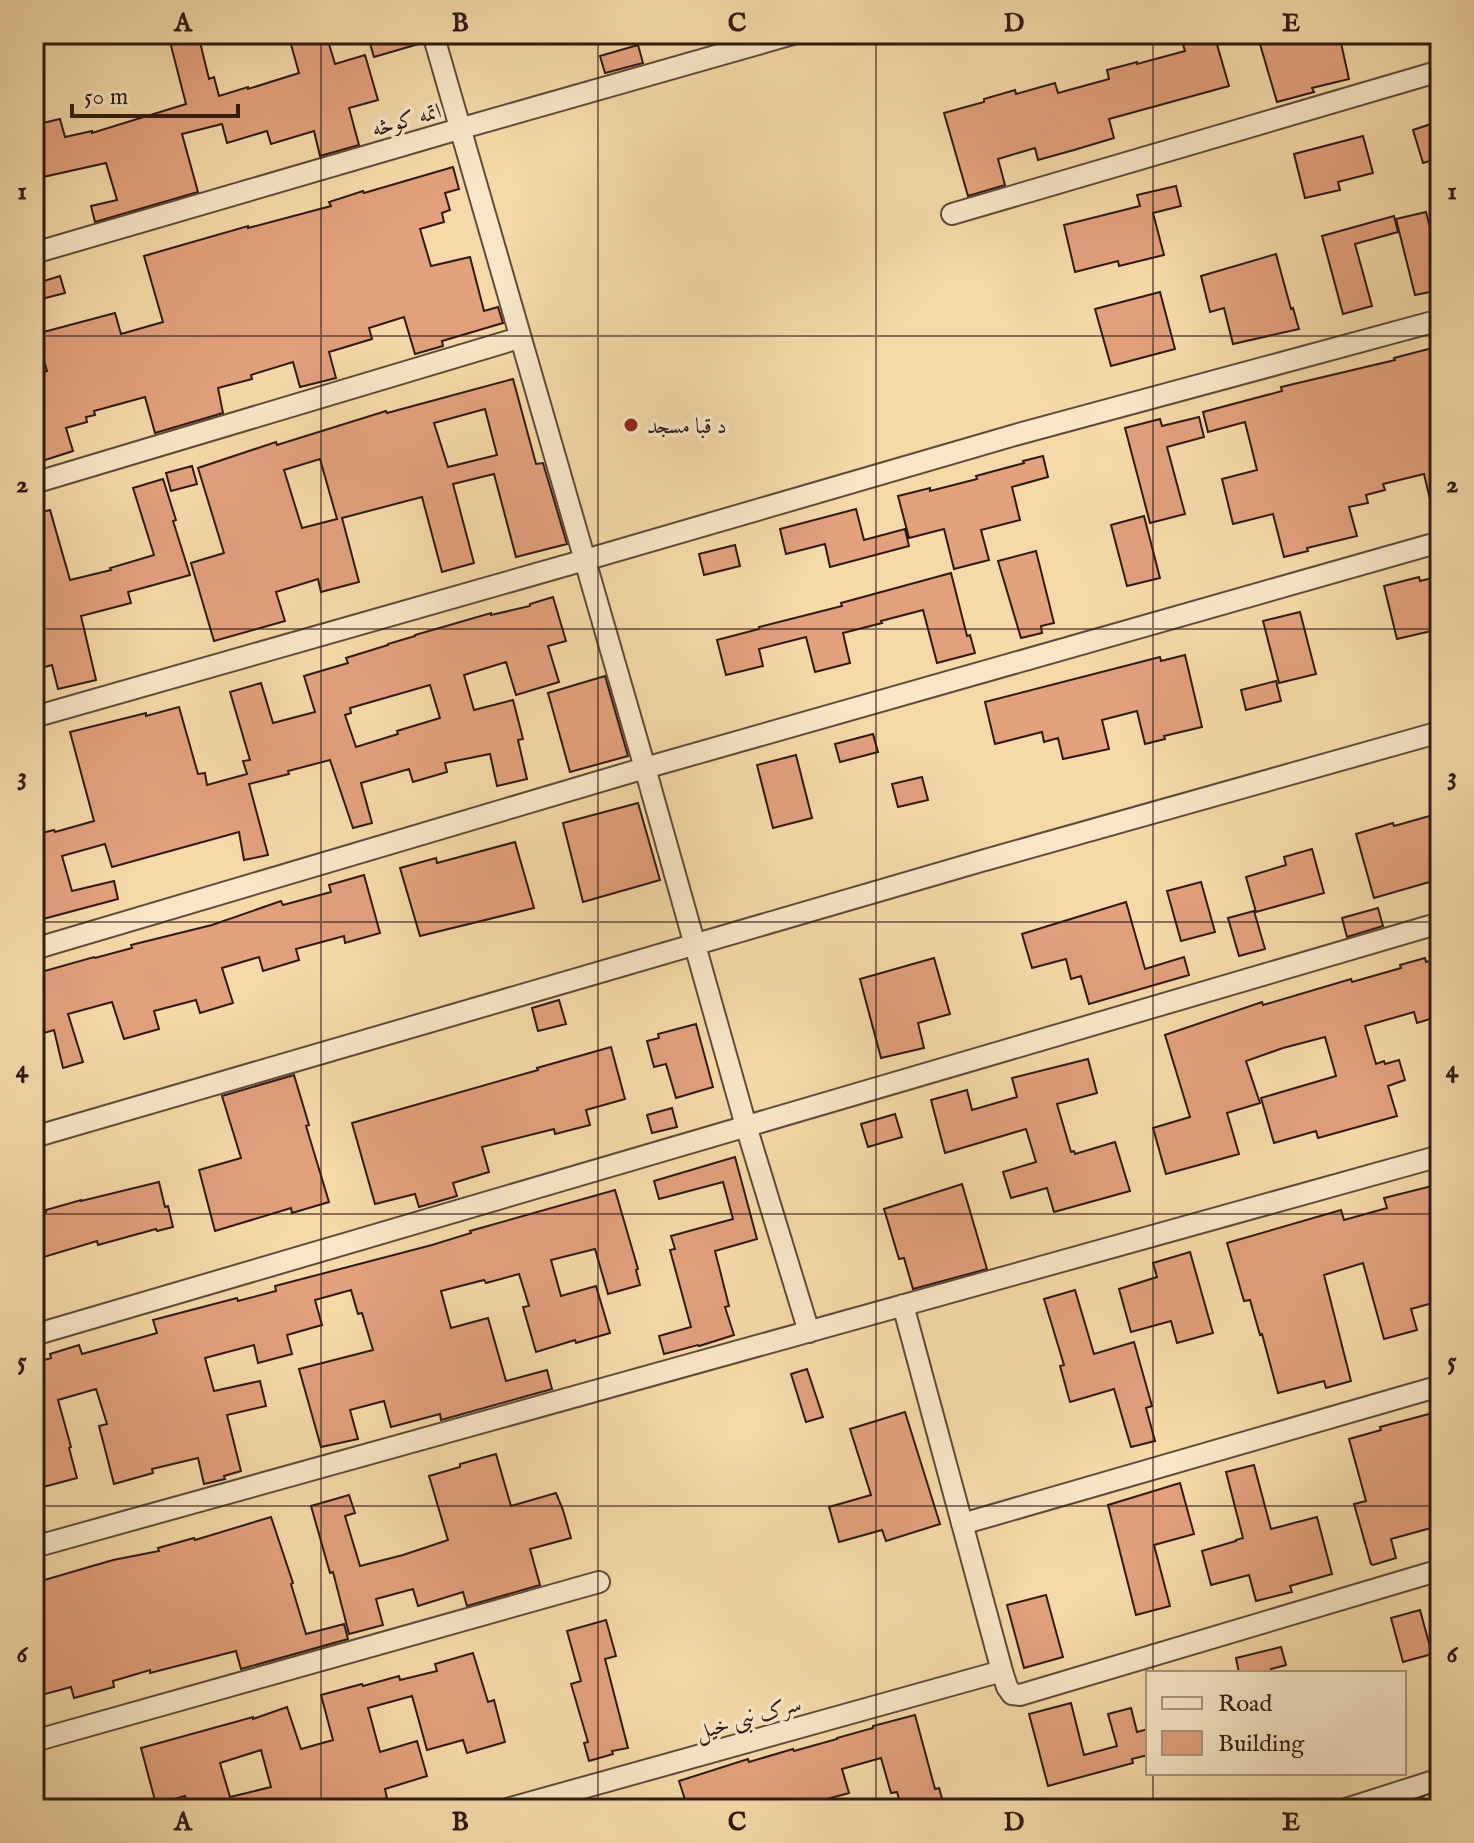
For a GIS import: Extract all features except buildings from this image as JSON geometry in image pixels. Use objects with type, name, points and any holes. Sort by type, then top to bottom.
[{"type":"main road","points":[[1431,1809],[1440,1806]]},
{"type":"street","points":[[433,34],[746,1126],[809,1332]]},
{"type":"street","name":"اتمه کوڅه","points":[[34,253],[793,34]]},
{"type":"street","points":[[952,214],[1440,71]]},
{"type":"street","points":[[34,717],[1015,435],[1440,320]]},
{"type":"street","points":[[34,483],[519,338]]},
{"type":"street","points":[[34,949],[645,768],[1440,542]]},
{"type":"street","points":[[34,1137],[993,858],[1440,732]]},
{"type":"street","points":[[34,1335],[1440,923]]},
{"type":"street","points":[[34,1547],[1440,1156]]},
{"type":"street","points":[[903,1305],[1002,1671],[1012,1694],[1020,1695],[1440,1570]]},
{"type":"street","points":[[962,1524],[1440,1386]]},
{"type":"street","points":[[34,1741],[599,1582]]},
{"type":"street","name":"سرک نبی خیل","points":[[507,1809],[1002,1671]]},
{"type":"street","points":[[1346,1809],[1440,1779]]},
{"type":"place","name":"د قبا مسجد","points":[[631,425]]}]
